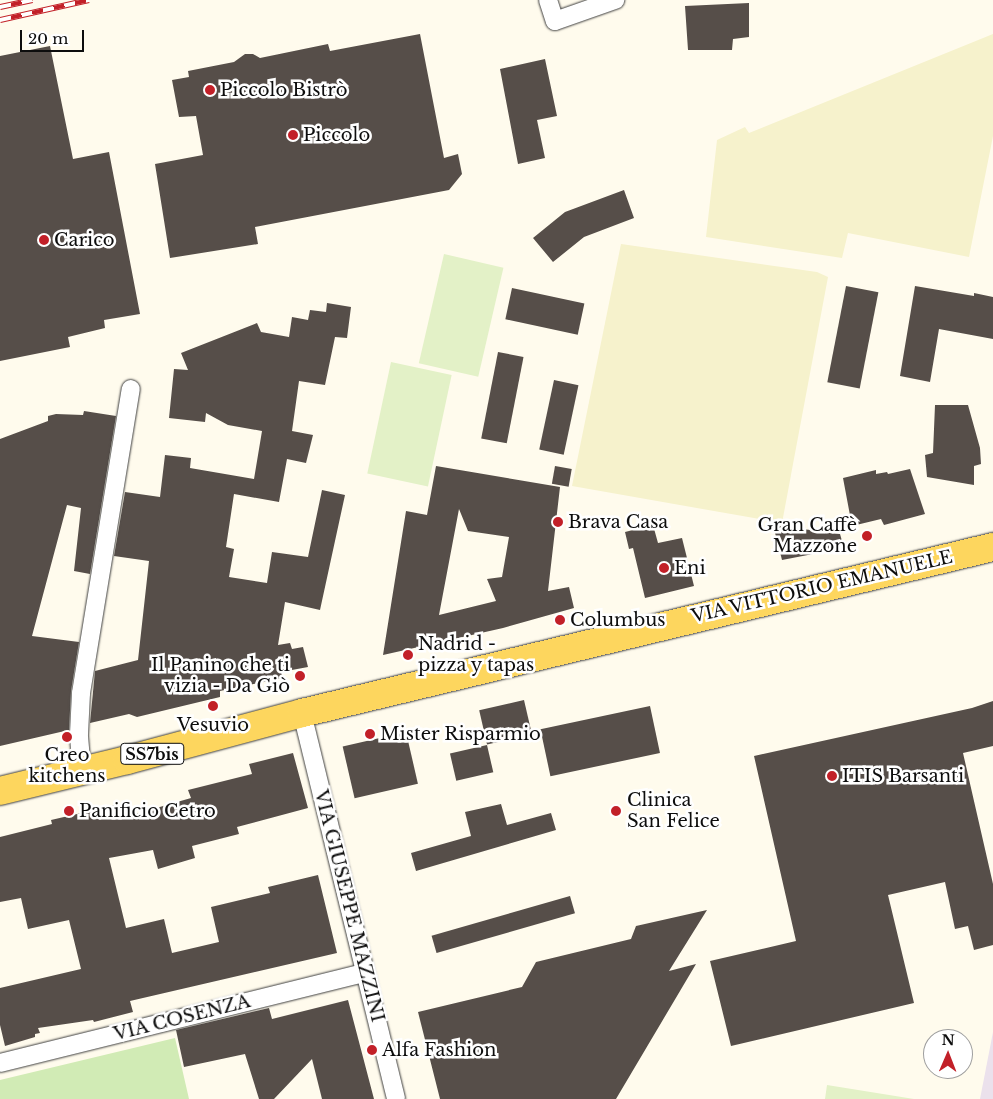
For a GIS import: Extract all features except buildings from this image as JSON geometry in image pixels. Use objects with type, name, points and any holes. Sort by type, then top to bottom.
[{"type":"main road","name":"VIA VITTORIO EMANUELE","points":[[302,713],[993,547]]},
{"type":"main road","name":"SS7bis","points":[[0,791],[302,713]]},
{"type":"street","points":[[548,0],[555,22],[615,0]]},
{"type":"street","points":[[82,771],[79,734],[81,692],[131,390]]},
{"type":"street","name":"VIA GIUSEPPE MAZZINI","points":[[302,713],[396,1099]]},
{"type":"street","name":"VIA COSENZA","points":[[0,1063],[364,973]]},
{"type":"shaded area","points":[[993,34],[993,136],[969,257],[848,233],[842,258],[706,237],[717,140],[745,127],[749,133]]},
{"type":"shaded area","points":[[621,244],[817,272],[828,277],[782,523],[572,486]]},
{"type":"shaded area","points":[[993,1032],[993,1099],[980,1099]]},
{"type":"green space","points":[[444,254],[503,268],[478,377],[419,363]]},
{"type":"green space","points":[[391,362],[452,375],[428,486],[367,474]]},
{"type":"green space","points":[[175,1038],[189,1099],[0,1099],[0,1080]]},
{"type":"green space","points":[[827,1085],[914,1099],[825,1099]]},
{"type":"railway","points":[[0,7],[32,0]]},
{"type":"railway","points":[[0,20],[89,0]]},
{"type":"place","name":"Piccolo Bistrò","points":[[210,90]]},
{"type":"place","name":"Piccolo","points":[[293,135]]},
{"type":"place","name":"Carico","points":[[44,240]]},
{"type":"place","name":"Brava Casa","points":[[558,522]]},
{"type":"place","name":"Gran Caffè Mazzone","points":[[867,536]]},
{"type":"place","name":"Eni","points":[[664,568]]},
{"type":"place","name":"Columbus","points":[[560,620]]},
{"type":"place","name":"Nadrid - pizza y tapas","points":[[408,655]]},
{"type":"place","name":"Il Panino che ti vizia - Da Giò","points":[[300,676]]},
{"type":"place","name":"Vesuvio","points":[[213,706]]},
{"type":"place","name":"Mister Risparmio","points":[[370,734]]},
{"type":"place","name":"Creo kitchens","points":[[67,737]]},
{"type":"place","name":"ITIS Barsanti","points":[[832,776]]},
{"type":"place","name":"Panificio Cetro","points":[[69,811]]},
{"type":"place","name":"Clinica San Felice","points":[[616,811]]},
{"type":"place","name":"Alfa Fashion","points":[[372,1050]]}]
